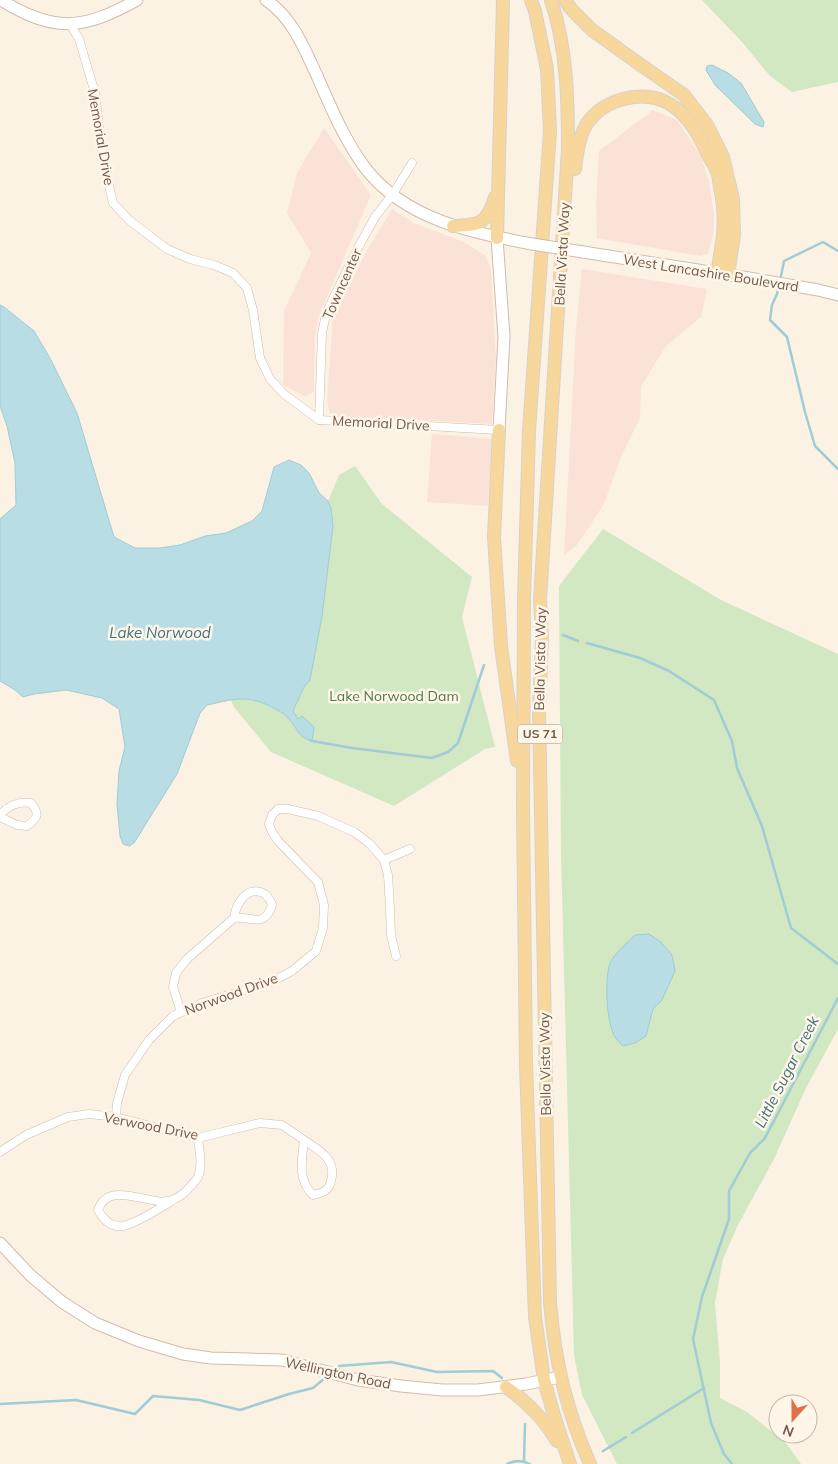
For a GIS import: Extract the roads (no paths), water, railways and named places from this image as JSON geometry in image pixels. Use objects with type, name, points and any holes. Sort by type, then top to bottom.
[{"type":"main road","points":[[0,0],[28,15],[49,22],[70,24],[95,20],[136,0]]},
{"type":"main road","name":"West Lancashire Boulevard","points":[[266,0],[288,21],[304,47],[337,123],[367,170],[393,194],[410,206],[453,226],[497,238],[749,278],[838,295]]},
{"type":"main road","points":[[503,0],[497,238],[504,337],[494,537],[501,646],[523,808]]},
{"type":"main road","name":"Bella Vista Way","points":[[531,0],[547,69],[550,130],[529,431],[524,599],[523,808],[526,1065],[535,1316],[544,1380],[554,1419],[570,1464]]},
{"type":"main road","name":"Bella Vista Way","points":[[550,0],[563,55],[568,101],[568,149],[540,600],[542,639],[539,710],[550,1302],[553,1337],[564,1394],[579,1439],[590,1464]]},
{"type":"main road","points":[[566,0],[571,9],[592,30],[684,94],[707,124],[724,157],[733,199],[734,235],[723,274]]},
{"type":"main road","points":[[559,301],[570,240],[576,155],[581,137],[588,122],[602,108],[621,99],[655,98],[671,105],[694,126],[717,172],[724,206],[723,274]]},
{"type":"main road","points":[[453,226],[473,225],[483,221],[492,207],[498,186]]},
{"type":"main road","name":"Wellington Road","points":[[0,1243],[30,1275],[62,1302],[95,1323],[140,1341],[183,1354],[212,1358],[282,1360],[358,1380],[451,1390],[506,1387],[560,1377]]},
{"type":"main road","points":[[506,1387],[525,1401],[547,1426],[570,1464]]},
{"type":"street","name":"Memorial Drive","points":[[70,24],[79,39],[95,93],[103,159],[113,203],[129,220],[167,250],[233,273],[247,288],[253,310],[260,358],[270,379],[284,394],[318,420],[499,430]]},
{"type":"street","name":"Towncenter","points":[[318,420],[322,333],[330,305],[375,217],[393,194],[412,163]]},
{"type":"street","name":"Norwood Drive","points":[[116,1117],[116,1103],[125,1075],[149,1040],[172,1016],[202,1003],[271,982],[292,971],[316,951],[323,928],[324,905],[318,882],[278,841],[271,830],[269,824],[272,814],[278,809],[288,809],[318,816],[354,832],[370,842],[384,860],[388,875],[391,935],[396,956]]},
{"type":"street","points":[[384,860],[410,849]]},
{"type":"street","points":[[181,1012],[173,987],[176,973],[187,959],[234,918],[239,902],[247,894],[255,891],[263,892],[269,897],[272,904],[270,912],[260,920],[234,918]]},
{"type":"street","name":"Verwood Drive","points":[[0,1152],[26,1135],[68,1117],[89,1114],[116,1117],[198,1138],[260,1123],[282,1125],[304,1140],[323,1154],[331,1163],[333,1173],[330,1187],[324,1192],[313,1195],[306,1188],[302,1178],[304,1140]]},
{"type":"street","points":[[172,1200],[120,1194],[108,1198],[101,1203],[98,1210],[102,1218],[109,1224],[121,1226],[148,1215],[172,1200],[186,1191],[198,1177],[200,1164],[198,1138]]},
{"type":"water","points":[[712,65],[728,73],[741,83],[764,122],[763,127],[755,124],[715,85],[706,70],[707,66]]},
{"type":"water","name":"Lake Norwood","points":[[0,305],[34,331],[50,358],[77,413],[114,537],[135,548],[160,548],[180,545],[205,536],[226,533],[252,521],[262,511],[274,467],[289,460],[301,465],[309,473],[319,493],[328,501],[331,508],[333,526],[322,616],[310,680],[304,687],[293,711],[298,719],[302,716],[314,727],[312,741],[301,735],[286,716],[261,702],[237,699],[207,705],[200,713],[177,774],[134,843],[129,846],[123,844],[120,836],[117,804],[119,771],[125,747],[119,709],[102,698],[66,690],[23,697],[0,681],[0,519],[16,505],[15,463],[7,426],[0,406]]},
{"type":"water","points":[[649,934],[661,942],[672,955],[675,971],[662,1000],[653,1009],[646,1036],[635,1043],[623,1046],[612,1030],[608,1010],[607,977],[609,968],[616,954],[635,935]]},
{"type":"waterway","name":"Little Sugar Creek","points":[[780,281],[784,261],[823,242],[838,251]]},
{"type":"waterway","name":"Little Sugar Creek","points":[[779,286],[772,305],[770,320],[787,337],[815,446],[838,469]]},
{"type":"waterway","points":[[563,635],[578,641]]},
{"type":"waterway","points":[[587,643],[640,658],[669,671],[714,700],[732,741],[737,768],[762,826],[791,928],[838,964]]},
{"type":"waterway","points":[[310,740],[352,748],[432,758],[448,752],[458,743],[484,665]]},
{"type":"waterway","name":"Little Sugar Creek","points":[[732,1464],[724,1454],[711,1423],[693,1339],[702,1297],[729,1219],[729,1191],[750,1153],[765,1138],[838,998]]},
{"type":"waterway","points":[[339,1366],[391,1362],[437,1372],[493,1371],[502,1378]]},
{"type":"waterway","points":[[0,1404],[76,1400],[135,1414],[153,1396],[199,1400],[240,1410],[313,1388],[325,1378]]},
{"type":"waterway","points":[[632,1433],[704,1388]]},
{"type":"waterway","points":[[524,1461],[525,1424]]},
{"type":"waterway","points":[[603,1451],[626,1437]]},
{"type":"waterway","points":[[507,1464],[518,1461],[530,1464]]},
{"type":"park label","name":"Lake Norwood Dam","points":[[394,696]]}]
